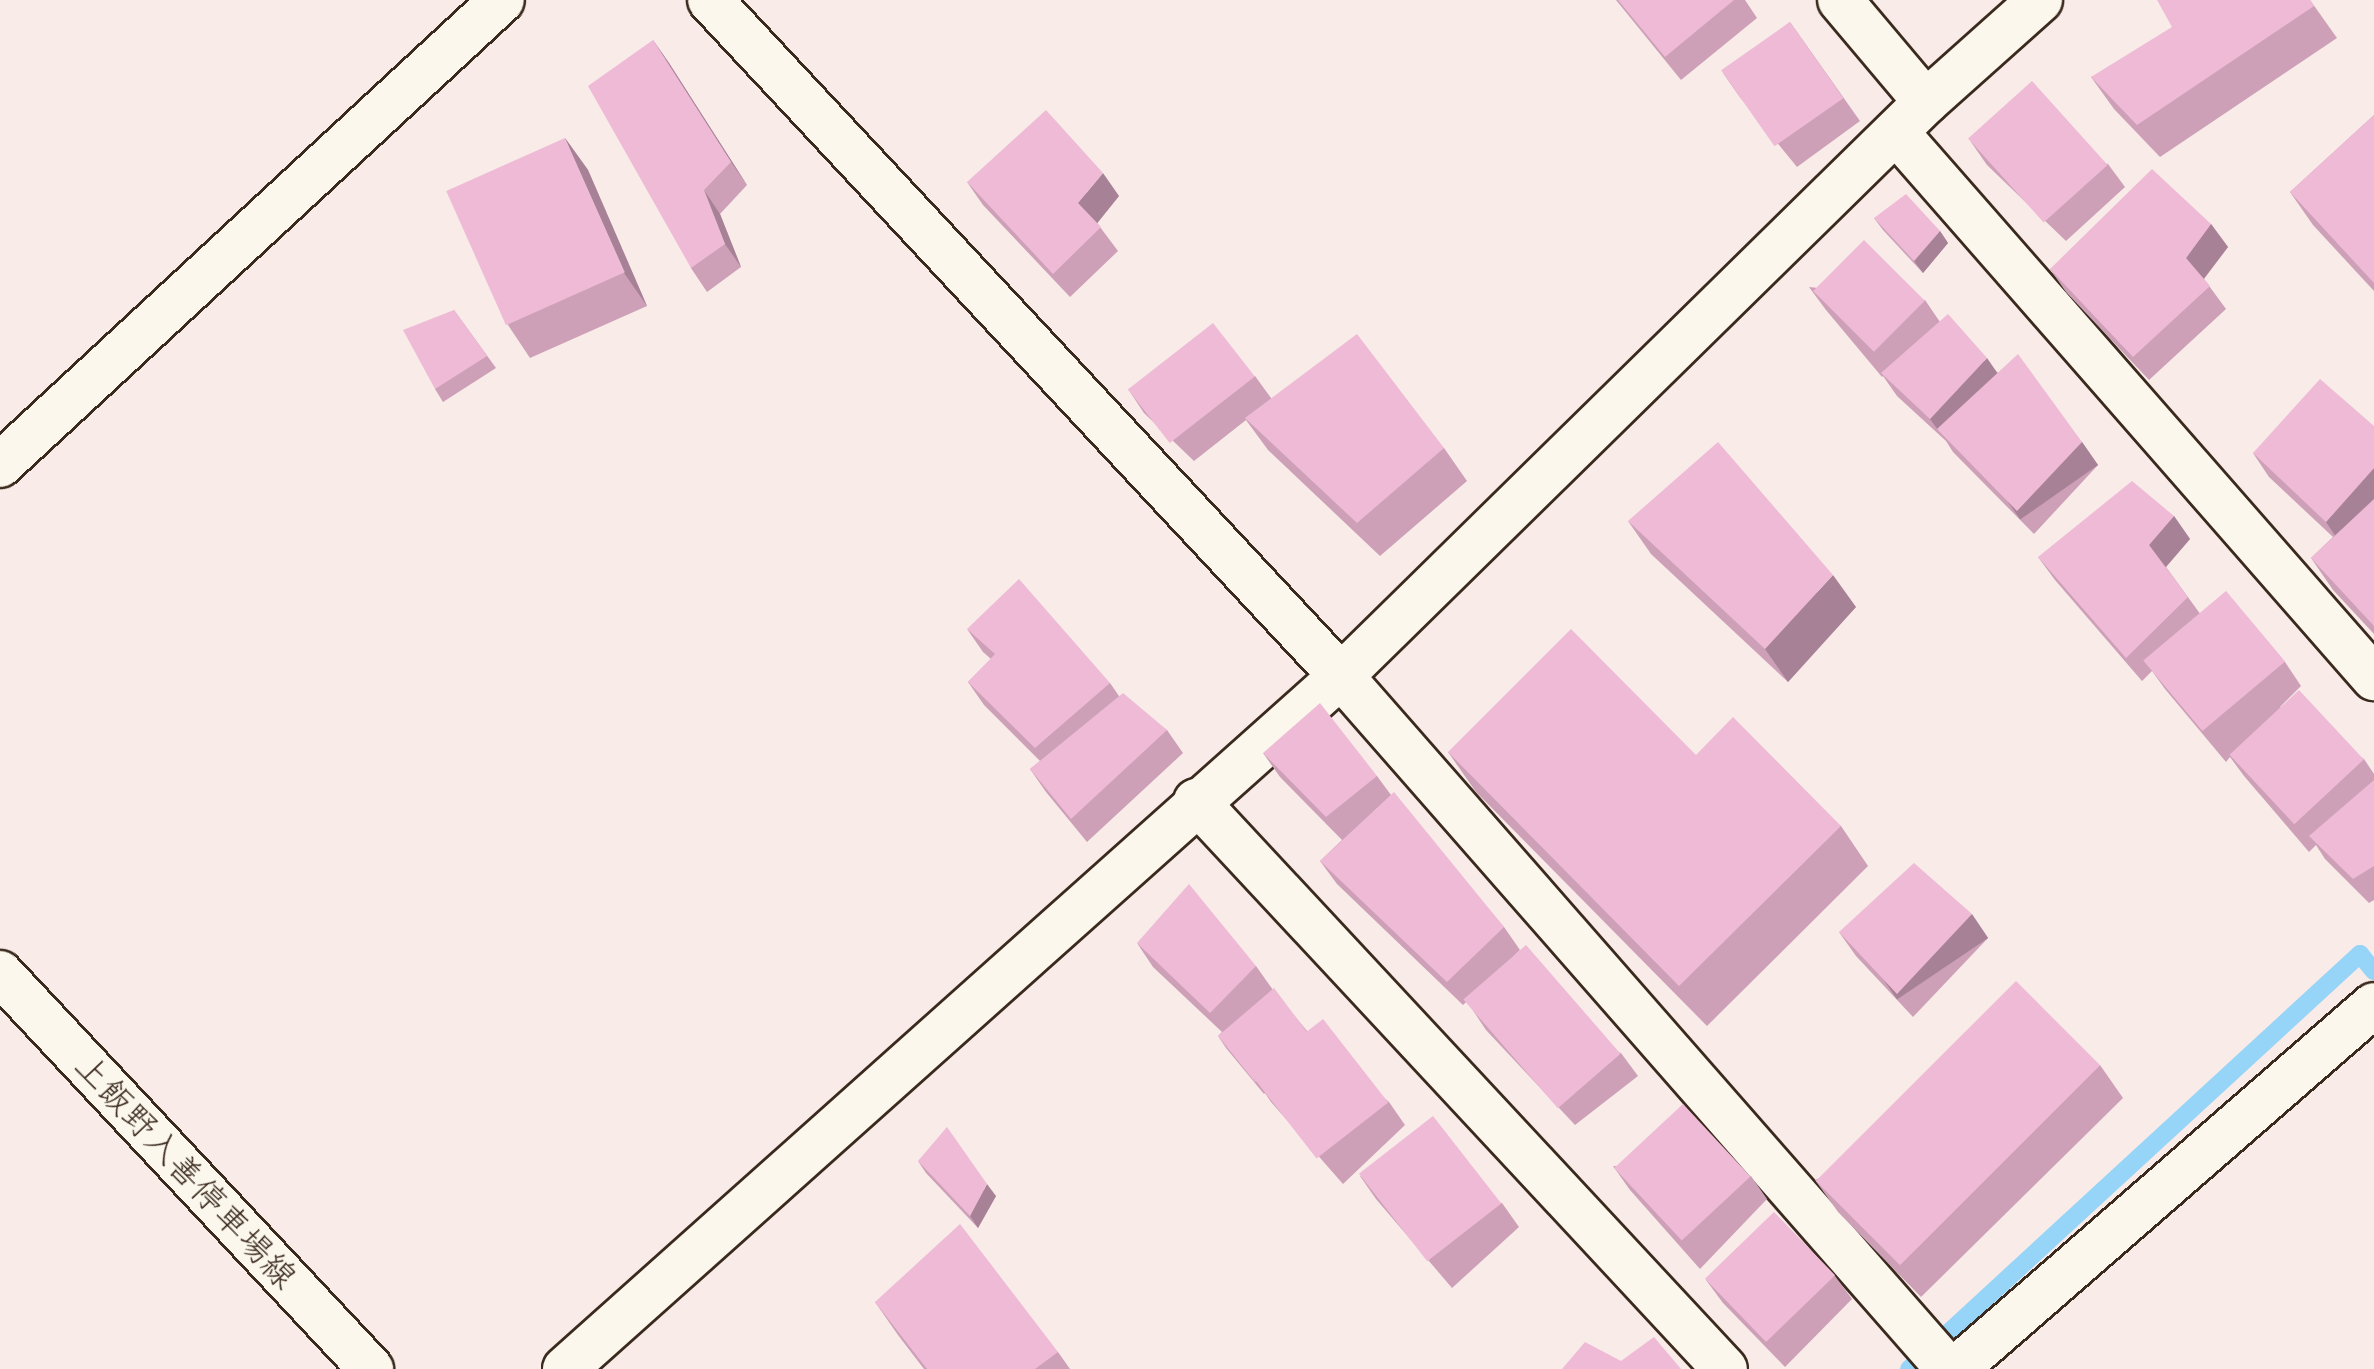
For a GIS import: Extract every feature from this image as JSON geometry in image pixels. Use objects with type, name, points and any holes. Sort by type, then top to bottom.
[{"type":"street","points":[[0,465],[502,0]]},
{"type":"street","points":[[710,0],[1341,676],[1948,1369]]},
{"type":"street","points":[[1840,0],[1911,117],[2374,678]]},
{"type":"street","points":[[565,1369],[1196,801],[1341,676],[1911,117],[2040,0]]},
{"type":"street","points":[[1196,801],[1725,1369]]},
{"type":"street","name":"上飯野入善停車場線","points":[[0,973],[371,1369]]},
{"type":"street","points":[[1956,1369],[2373,1009]]},
{"type":"building","points":[[1618,0],[1734,0],[1665,57]]},
{"type":"building","points":[[2157,0],[2310,0],[2314,6],[2137,125],[2091,77],[2172,27]]},
{"type":"building","points":[[1790,22],[1843,98],[1775,146],[1721,70]]},
{"type":"building","points":[[653,40],[731,162],[704,190],[725,244],[691,268],[588,86]]},
{"type":"building","points":[[2032,81],[2108,165],[2044,223],[1968,139]]},
{"type":"building","points":[[1046,110],[1103,173],[1078,203],[1101,227],[1053,274],[967,182]]},
{"type":"building","points":[[2374,115],[2374,283],[2290,192]]},
{"type":"building","points":[[565,138],[625,272],[506,325],[446,191]]},
{"type":"building","points":[[2152,169],[2211,224],[2186,258],[2210,286],[2133,357],[2050,269]]},
{"type":"building","points":[[1906,194],[1940,231],[1914,261],[1874,218]]},
{"type":"building","points":[[1864,240],[1925,301],[1874,352],[1813,291]]},
{"type":"building","points":[[454,310],[487,356],[435,389],[403,330]]},
{"type":"building","points":[[1948,314],[1987,358],[1930,419],[1881,373]]},
{"type":"building","points":[[1213,323],[1255,377],[1170,443],[1128,389]]},
{"type":"building","points":[[1357,334],[1444,448],[1357,523],[1245,418]]},
{"type":"building","points":[[2018,354],[2082,442],[2017,511],[1937,429]]},
{"type":"building","points":[[2320,379],[2374,426],[2374,468],[2326,522],[2253,453]]},
{"type":"building","points":[[1718,442],[1833,575],[1765,649],[1628,521]]},
{"type":"building","points":[[2132,481],[2174,516],[2149,545],[2188,597],[2126,658],[2038,557]]},
{"type":"building","points":[[2374,499],[2374,626],[2311,558]]},
{"type":"building","points":[[1019,579],[1110,683],[1035,748],[968,682],[995,654],[967,629]]},
{"type":"building","points":[[2226,591],[2285,661],[2202,731],[2143,660]]},
{"type":"building","points":[[1571,629],[1696,755],[1733,717],[1841,826],[1679,986],[1448,752]]},
{"type":"building","points":[[2299,690],[2364,759],[2294,824],[2230,755]]},
{"type":"building","points":[[1123,693],[1167,730],[1071,819],[1030,769]]},
{"type":"building","points":[[1320,703],[1377,776],[1326,817],[1263,753]]},
{"type":"building","points":[[2374,780],[2374,866],[2353,879],[2309,836]]},
{"type":"building","points":[[1394,792],[1504,927],[1447,982],[1320,861]]},
{"type":"building","points":[[1914,863],[1972,914],[1897,994],[1839,932]]},
{"type":"building","points":[[1189,884],[1256,966],[1210,1013],[1137,943]]},
{"type":"building","points":[[1526,945],[1620,1054],[1558,1108],[1463,999]]},
{"type":"building","points":[[2016,981],[2100,1065],[1900,1265],[1816,1181]]},
{"type":"building","points":[[1274,988],[1307,1032],[1254,1079],[1255,1082],[1218,1036]]},
{"type":"building","points":[[1323,1019],[1388,1103],[1317,1159],[1251,1075]]},
{"type":"building","points":[[1683,1104],[1751,1176],[1682,1241],[1614,1168]]},
{"type":"building","points":[[1433,1116],[1501,1203],[1427,1261],[1359,1174]]},
{"type":"building","points":[[947,1127],[987,1184],[970,1216],[918,1161]]},
{"type":"building","points":[[1774,1212],[1835,1275],[1766,1342],[1705,1279]]},
{"type":"building","points":[[960,1224],[1058,1352],[1035,1369],[927,1369],[875,1302]]},
{"type":"building","points":[[1654,1337],[1681,1369],[1562,1369],[1585,1342],[1621,1361]]},
{"type":"waterway","points":[[1909,1369],[2360,954],[2374,971]]}]
